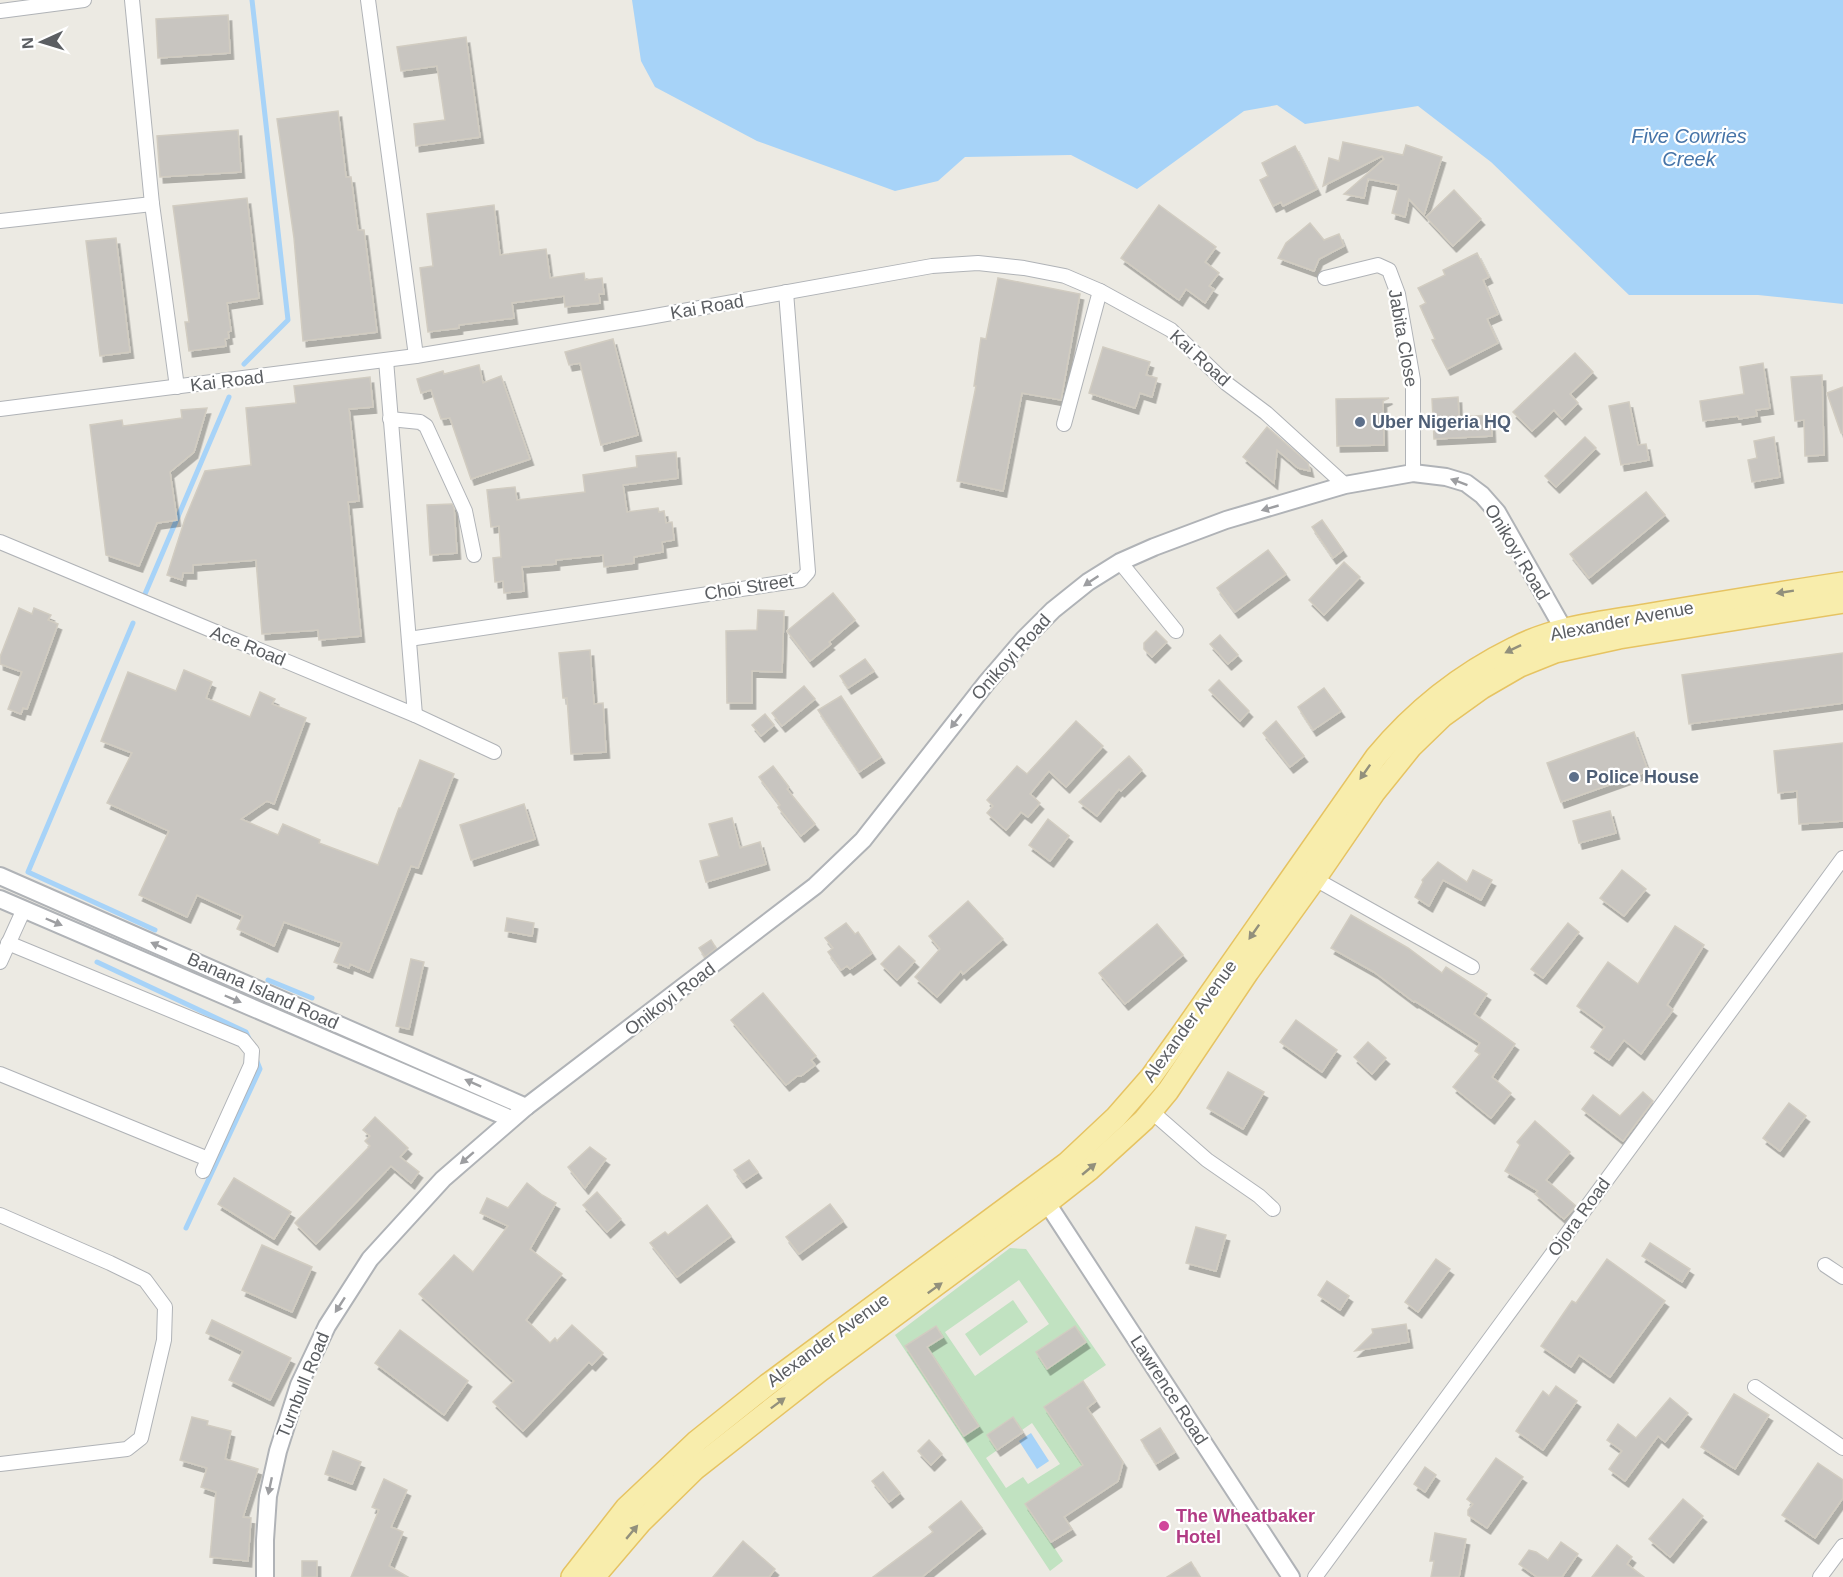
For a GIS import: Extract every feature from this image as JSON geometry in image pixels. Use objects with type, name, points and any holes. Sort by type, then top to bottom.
[{"type":"main road","name":"Alexander Avenue","points":[[572,1577],[626,1508],[697,1441],[767,1385],[1040,1184],[1081,1151],[1116,1117],[1151,1077],[1376,757],[1420,709],[1460,678],[1515,646],[1564,630],[1843,583]]},
{"type":"main road","name":"Alexander Avenue","points":[[594,1577],[641,1522],[695,1469],[739,1433],[1047,1203],[1089,1170],[1151,1111],[1168,1091],[1248,972],[1374,793],[1411,747],[1443,716],[1482,687],[1520,666],[1555,652],[1619,638],[1843,602]]},
{"type":"street","points":[[0,11],[84,0]]},
{"type":"street","points":[[132,0],[152,204],[177,387]]},
{"type":"street","points":[[368,0],[416,356]]},
{"type":"street","points":[[0,221],[152,204]]},
{"type":"street","name":"Kai Road","points":[[0,409],[416,356],[932,266],[978,263],[1024,268],[1065,276],[1100,291],[1171,330],[1226,383],[1266,413],[1346,484]]},
{"type":"street","name":"Jabita Close","points":[[1325,278],[1378,265],[1389,270],[1398,294],[1413,380],[1413,472]]},
{"type":"street","points":[[1064,424],[1100,291]]},
{"type":"street","name":"Choi Street","points":[[409,639],[801,580],[806,576],[808,572],[786,292]]},
{"type":"street","points":[[386,360],[415,715]]},
{"type":"street","points":[[390,419],[420,422],[426,426],[465,511],[474,555]]},
{"type":"street","name":"Onikoyi Road","points":[[511,1119],[837,868],[863,840],[987,682],[1024,639],[1053,610],[1088,582],[1120,562],[1226,520],[1346,484],[1413,472],[1446,477],[1466,483],[1482,495],[1497,512],[1564,630]]},
{"type":"street","name":"Ace Road","points":[[0,542],[415,715],[494,752]]},
{"type":"street","points":[[1120,562],[1176,631]]},
{"type":"street","name":"Ojora Road","points":[[1315,1577],[1843,858]]},
{"type":"street","name":"Banana Island Road","points":[[0,876],[526,1107]]},
{"type":"street","points":[[1315,879],[1472,967]]},
{"type":"street","name":"Banana Island Road","points":[[0,899],[511,1119]]},
{"type":"street","points":[[0,962],[24,909]]},
{"type":"street","points":[[0,1074],[206,1165],[251,1065],[252,1051],[243,1040],[8,943]]},
{"type":"street","points":[[1151,1111],[1206,1160],[1259,1196],[1273,1209]]},
{"type":"street","name":"Turnbull Road","points":[[265,1577],[268,1496],[278,1451],[299,1385],[327,1326],[370,1259],[443,1179],[511,1119]]},
{"type":"street","name":"Lawrence Road","points":[[1047,1203],[1291,1577]]},
{"type":"street","points":[[0,1215],[145,1280],[165,1307],[164,1340],[141,1438],[127,1449],[0,1464]]},
{"type":"street","points":[[1825,1265],[1843,1277]]},
{"type":"street","points":[[1755,1387],[1843,1448]]},
{"type":"street","points":[[1820,1577],[1843,1546]]},
{"type":"green space","points":[[1010,1248],[1026,1249],[1106,1365],[1044,1407],[1083,1465],[1026,1504],[1063,1561],[1050,1571],[895,1335]],"holes":[[[1019,1280],[1049,1324],[975,1376],[945,1332]],[[1032,1423],[1060,1464],[1028,1484],[1023,1477],[1006,1488],[986,1458]]]},
{"type":"green space","points":[[1013,1300],[1028,1322],[980,1356],[965,1334]]},
{"type":"water","name":"Five Cowries Creek","points":[[632,0],[1843,0],[1843,304],[1758,295],[1629,295],[1491,162],[1418,106],[1305,124],[1277,105],[1244,111],[1137,189],[1071,155],[965,157],[938,181],[895,191],[757,141],[655,87],[641,61]]},
{"type":"water","points":[[1031,1433],[1049,1461],[1037,1469],[1019,1441]]},
{"type":"building","points":[[228,15],[230,53],[158,58],[156,19]]},
{"type":"building","points":[[466,37],[480,137],[416,146],[414,124],[445,120],[437,66],[401,71],[397,47]]},
{"type":"building","points":[[338,111],[346,177],[351,177],[358,230],[364,230],[377,332],[303,341],[294,238],[277,119]]},
{"type":"building","points":[[238,130],[241,172],[160,177],[157,136]]},
{"type":"building","points":[[1343,142],[1403,155],[1406,145],[1442,157],[1424,215],[1409,199],[1405,217],[1392,213],[1399,185],[1368,179],[1364,198],[1344,194],[1384,159],[1382,156],[1323,186],[1329,158],[1339,161]]},
{"type":"building","points":[[1295,146],[1317,189],[1283,206],[1281,202],[1273,206],[1260,180],[1268,176],[1262,163]]},
{"type":"building","points":[[1454,190],[1481,219],[1453,246],[1426,217]]},
{"type":"building","points":[[247,198],[259,298],[227,303],[231,331],[228,332],[229,338],[225,339],[226,346],[189,351],[185,322],[189,322],[173,206]]},
{"type":"building","points":[[494,205],[500,255],[546,249],[550,278],[584,273],[585,280],[602,278],[604,294],[599,294],[600,303],[565,307],[564,296],[512,303],[514,318],[459,325],[459,328],[428,332],[420,268],[433,266],[427,214]]},
{"type":"building","points":[[1159,205],[1216,247],[1205,262],[1219,273],[1209,286],[1214,289],[1205,303],[1186,289],[1179,300],[1121,258]]},
{"type":"building","points":[[1310,223],[1324,240],[1339,234],[1344,246],[1319,259],[1314,271],[1278,258],[1286,243]]},
{"type":"building","points":[[116,238],[130,352],[100,356],[86,241]]},
{"type":"building","points":[[1477,253],[1489,277],[1483,280],[1498,314],[1487,319],[1498,343],[1447,369],[1432,340],[1435,339],[1420,306],[1426,303],[1418,288],[1445,275],[1443,270]]},
{"type":"building","points":[[998,278],[1080,294],[1061,400],[1022,393],[1003,491],[957,481],[976,386],[974,386],[981,338],[986,339]]},
{"type":"building","points":[[613,339],[638,435],[601,445],[580,363],[569,365],[565,352]]},
{"type":"building","points":[[1103,347],[1150,362],[1146,375],[1157,378],[1152,397],[1140,393],[1135,408],[1089,393]]},
{"type":"building","points":[[1575,353],[1593,372],[1570,394],[1578,403],[1562,419],[1554,410],[1532,431],[1513,412]]},
{"type":"building","points":[[1763,363],[1770,408],[1756,410],[1757,416],[1703,421],[1700,401],[1744,394],[1740,367]]},
{"type":"building","points":[[479,365],[483,383],[501,376],[530,459],[471,479],[450,418],[441,419],[431,390],[421,393],[417,379],[443,371],[444,374]]},
{"type":"building","points":[[1822,375],[1824,455],[1805,456],[1804,420],[1795,421],[1791,377]]},
{"type":"building","points":[[370,377],[373,407],[349,409],[359,501],[348,502],[361,636],[319,640],[318,630],[262,634],[256,560],[193,565],[193,573],[183,573],[182,580],[167,575],[185,519],[205,471],[251,465],[246,408],[296,403],[294,386]]},
{"type":"building","points":[[1843,387],[1843,433],[1841,433],[1827,393]]},
{"type":"building","points":[[1458,397],[1459,417],[1491,415],[1492,436],[1434,439],[1432,399]]},
{"type":"building","name":"Uber Nigeria HQ","points":[[1389,398],[1383,401],[1384,445],[1337,446],[1336,399]]},
{"type":"building","points":[[1629,402],[1638,445],[1646,444],[1649,460],[1621,465],[1609,406]]},
{"type":"building","points":[[207,408],[194,452],[170,472],[177,520],[157,523],[139,566],[106,555],[90,425],[122,420],[123,426],[182,418],[181,410]]},
{"type":"building","points":[[1267,427],[1308,463],[1310,471],[1298,468],[1277,450],[1274,483],[1243,457]]},
{"type":"building","points":[[1585,437],[1596,448],[1556,487],[1545,476]]},
{"type":"building","points":[[1774,437],[1780,477],[1752,482],[1748,460],[1757,458],[1754,441]]},
{"type":"building","points":[[676,452],[678,478],[623,485],[627,512],[658,508],[659,512],[664,511],[666,523],[672,522],[674,540],[662,542],[663,552],[634,557],[634,563],[604,567],[603,555],[556,560],[556,564],[522,567],[524,591],[504,593],[503,581],[495,582],[493,558],[501,557],[499,526],[491,527],[487,490],[515,487],[517,500],[585,492],[583,475],[637,467],[636,456]]},
{"type":"building","points":[[1646,492],[1665,515],[1589,578],[1570,554]]},
{"type":"building","points":[[452,504],[457,553],[430,555],[427,505]]},
{"type":"building","points":[[1322,520],[1343,550],[1333,558],[1312,527]]},
{"type":"building","points":[[1268,550],[1286,574],[1235,612],[1217,588]]},
{"type":"building","points":[[1344,562],[1360,577],[1324,615],[1309,600]]},
{"type":"building","points":[[833,593],[855,620],[810,661],[787,631]]},
{"type":"building","points":[[19,608],[32,614],[34,608],[51,615],[48,620],[58,624],[27,709],[23,708],[21,714],[8,709],[22,672],[0,664],[0,657]]},
{"type":"building","points":[[758,610],[784,611],[782,672],[752,671],[752,703],[727,703],[726,631],[757,630]]},
{"type":"building","points":[[1156,631],[1167,642],[1152,657],[1144,649],[1144,643]]},
{"type":"building","points":[[1220,635],[1238,655],[1228,664],[1210,644]]},
{"type":"building","points":[[590,650],[594,704],[603,703],[606,752],[571,754],[567,698],[563,698],[559,653]]},
{"type":"building","points":[[1843,653],[1843,703],[1689,724],[1682,675]]},
{"type":"building","points":[[865,659],[874,671],[848,688],[840,676]]},
{"type":"building","points":[[184,670],[212,682],[206,698],[250,717],[260,692],[275,699],[272,704],[306,718],[274,804],[267,801],[241,819],[278,835],[283,824],[320,840],[319,843],[378,865],[420,760],[454,774],[418,868],[411,866],[369,972],[350,964],[349,968],[334,962],[342,943],[284,922],[274,946],[237,929],[243,916],[197,895],[187,917],[139,895],[169,831],[107,803],[132,753],[101,741],[128,672],[176,691]]},
{"type":"building","points":[[1219,680],[1249,711],[1240,721],[1209,690]]},
{"type":"building","points":[[804,686],[815,699],[782,726],[772,713]]},
{"type":"building","points":[[1324,688],[1341,711],[1313,730],[1298,707]]},
{"type":"building","points":[[841,696],[881,757],[859,772],[818,710]]},
{"type":"building","points":[[765,714],[774,725],[761,736],[752,725]]},
{"type":"building","points":[[1076,721],[1103,746],[1066,787],[1049,771],[1030,794],[1040,803],[1028,817],[1021,812],[1006,830],[987,813],[993,806],[987,800],[1017,766],[1027,774]]},
{"type":"building","points":[[1276,721],[1304,756],[1290,767],[1263,733]]},
{"type":"building","points":[[1634,732],[1648,771],[1561,802],[1547,763]]},
{"type":"building","points":[[1843,743],[1843,821],[1799,824],[1797,791],[1778,793],[1774,751]]},
{"type":"building","points":[[1129,756],[1142,770],[1121,791],[1119,789],[1097,816],[1079,802]]},
{"type":"building","points":[[773,766],[789,787],[787,789],[815,824],[801,836],[778,807],[780,805],[759,777]]},
{"type":"building","points":[[524,804],[535,839],[471,860],[460,825]]},
{"type":"building","points":[[1610,811],[1616,833],[1579,843],[1573,821]]},
{"type":"building","points":[[732,818],[740,848],[760,842],[766,864],[706,882],[700,861],[719,856],[709,824]]},
{"type":"building","points":[[1048,819],[1069,836],[1050,861],[1029,845]]},
{"type":"building","points":[[1438,862],[1467,882],[1473,870],[1492,880],[1481,900],[1443,880],[1429,906],[1415,897],[1422,880]]},
{"type":"building","points":[[1622,870],[1646,889],[1624,916],[1600,898]]},
{"type":"building","points":[[968,901],[1003,939],[963,974],[961,971],[937,997],[915,977],[940,949],[929,936]]},
{"type":"building","points":[[1351,915],[1408,948],[1442,973],[1446,967],[1487,994],[1474,1014],[1515,1044],[1492,1077],[1511,1093],[1491,1118],[1453,1087],[1480,1054],[1475,1051],[1480,1043],[1414,1002],[1374,972],[1331,948]]},
{"type":"building","points":[[507,918],[534,923],[532,936],[505,931]]},
{"type":"building","points":[[846,923],[855,934],[858,932],[872,953],[850,969],[847,966],[841,970],[828,952],[833,948],[825,938]]},
{"type":"building","points":[[1568,923],[1579,932],[1543,978],[1531,969]]},
{"type":"building","points":[[1157,924],[1183,955],[1125,1004],[1099,973]]},
{"type":"building","points":[[1675,926],[1704,945],[1667,1005],[1673,1010],[1641,1054],[1624,1040],[1609,1060],[1591,1047],[1605,1027],[1577,1006],[1608,962],[1638,984]]},
{"type":"building","points":[[711,940],[716,948],[705,957],[699,948]]},
{"type":"building","points":[[899,946],[915,961],[897,980],[881,964]]},
{"type":"building","points":[[411,959],[424,962],[409,1029],[396,1026]]},
{"type":"building","points":[[763,993],[816,1056],[811,1060],[815,1065],[786,1085],[731,1020]]},
{"type":"building","points":[[1296,1020],[1337,1050],[1322,1072],[1280,1042]]},
{"type":"building","points":[[1368,1042],[1386,1058],[1372,1074],[1354,1057]]},
{"type":"building","points":[[1228,1072],[1264,1092],[1243,1129],[1207,1108]]},
{"type":"building","points":[[1643,1092],[1653,1101],[1623,1141],[1582,1109],[1593,1095],[1620,1116]]},
{"type":"building","points":[[1789,1103],[1806,1116],[1780,1151],[1763,1138]]},
{"type":"building","points":[[375,1117],[408,1148],[400,1157],[419,1172],[411,1183],[391,1166],[316,1244],[295,1223],[370,1146],[365,1141],[370,1136],[363,1130]]},
{"type":"building","points":[[1535,1121],[1570,1152],[1546,1180],[1576,1206],[1564,1219],[1535,1194],[1538,1191],[1505,1171],[1520,1145],[1517,1142]]},
{"type":"building","points":[[590,1147],[606,1159],[585,1188],[568,1167]]},
{"type":"building","points":[[749,1160],[758,1172],[743,1182],[734,1170]]},
{"type":"building","points":[[234,1178],[291,1212],[274,1239],[218,1204]]},
{"type":"building","points":[[527,1183],[556,1203],[530,1249],[562,1274],[526,1320],[550,1343],[555,1338],[557,1341],[572,1325],[603,1353],[592,1365],[589,1362],[523,1431],[493,1402],[514,1381],[419,1294],[454,1255],[473,1272],[508,1226],[480,1213],[487,1198],[508,1208]]},
{"type":"building","points":[[597,1192],[621,1219],[607,1232],[583,1205]]},
{"type":"building","points":[[830,1204],[843,1221],[799,1254],[786,1237]]},
{"type":"building","points":[[707,1205],[731,1236],[677,1277],[650,1243],[665,1232],[668,1235]]},
{"type":"building","points":[[1196,1227],[1226,1235],[1216,1271],[1186,1263]]},
{"type":"building","points":[[1650,1243],[1690,1269],[1682,1282],[1642,1256]]},
{"type":"building","points":[[262,1245],[312,1267],[292,1312],[242,1290]]},
{"type":"building","points":[[1436,1259],[1450,1269],[1418,1312],[1405,1302]]},
{"type":"building","points":[[1607,1259],[1665,1301],[1610,1377],[1579,1355],[1571,1367],[1541,1346],[1572,1301],[1576,1303]]},
{"type":"building","points":[[1327,1281],[1349,1296],[1340,1310],[1318,1295]]},
{"type":"building","points":[[212,1320],[291,1358],[270,1400],[229,1380],[243,1351],[206,1333]]},
{"type":"building","points":[[1406,1324],[1409,1342],[1355,1351],[1373,1333],[1372,1329]]},
{"type":"building","points":[[936,1326],[943,1337],[927,1347],[979,1426],[964,1436],[905,1346]]},
{"type":"building","points":[[1075,1326],[1086,1342],[1047,1369],[1036,1352]]},
{"type":"building","points":[[400,1330],[468,1381],[444,1415],[375,1363]]},
{"type":"building","points":[[1083,1381],[1096,1401],[1087,1408],[1123,1462],[1118,1481],[1064,1517],[1072,1529],[1051,1542],[1025,1504],[1083,1465],[1044,1407]]},
{"type":"building","points":[[1556,1386],[1577,1401],[1543,1450],[1516,1431],[1543,1391],[1549,1396]]},
{"type":"building","points":[[1734,1394],[1769,1415],[1735,1469],[1701,1447]]},
{"type":"building","points":[[1670,1398],[1688,1413],[1665,1442],[1658,1436],[1625,1481],[1609,1469],[1622,1451],[1607,1440],[1618,1424],[1636,1438]]},
{"type":"building","points":[[192,1417],[208,1421],[207,1425],[231,1431],[225,1459],[258,1469],[243,1517],[251,1518],[248,1561],[210,1557],[216,1492],[201,1487],[207,1468],[180,1460]]},
{"type":"building","points":[[1013,1417],[1023,1432],[997,1450],[987,1435]]},
{"type":"building","points":[[1160,1428],[1175,1452],[1156,1464],[1141,1440]]},
{"type":"building","points":[[929,1440],[942,1454],[931,1465],[918,1451]]},
{"type":"building","points":[[333,1451],[361,1462],[352,1484],[325,1474]]},
{"type":"building","points":[[1496,1458],[1523,1477],[1487,1528],[1468,1515],[1468,1510],[1473,1504],[1467,1499]]},
{"type":"building","points":[[1818,1463],[1843,1480],[1843,1498],[1815,1538],[1782,1515]]},
{"type":"building","points":[[1425,1467],[1436,1475],[1425,1492],[1414,1484]]},
{"type":"building","points":[[883,1472],[900,1493],[889,1502],[872,1481]]},
{"type":"building","points":[[384,1479],[407,1490],[391,1527],[403,1532],[389,1566],[408,1577],[351,1577],[379,1510],[372,1507]]},
{"type":"building","points":[[1683,1499],[1703,1516],[1670,1557],[1649,1539]]},
{"type":"building","points":[[961,1501],[982,1528],[922,1577],[873,1577],[933,1532],[929,1527]]},
{"type":"building","points":[[1435,1533],[1466,1539],[1459,1577],[1431,1577],[1434,1561],[1430,1561]]},
{"type":"building","points":[[743,1541],[775,1569],[769,1577],[713,1577]]},
{"type":"building","points":[[1561,1542],[1578,1554],[1562,1577],[1537,1577],[1519,1564],[1529,1550],[1548,1560]]},
{"type":"building","points":[[1617,1545],[1632,1557],[1627,1564],[1644,1577],[1592,1577]]},
{"type":"building","points":[[302,1561],[317,1561],[317,1577],[302,1577]]},
{"type":"building","points":[[1191,1562],[1200,1577],[1167,1577]]},
{"type":"waterway","points":[[244,364],[288,320],[252,0]]},
{"type":"waterway","points":[[145,594],[229,397]]},
{"type":"waterway","points":[[133,623],[28,872],[155,930]]},
{"type":"waterway","points":[[97,962],[246,1032],[250,1041]]},
{"type":"waterway","points":[[268,980],[312,998]]},
{"type":"waterway","points":[[186,1228],[260,1069],[256,1059]]},
{"type":"place","name":"Uber Nigeria HQ","points":[[1360,422]]},
{"type":"place","name":"Police House","points":[[1574,777]]},
{"type":"place","name":"The Wheatbaker Hotel","points":[[1164,1526]]}]
